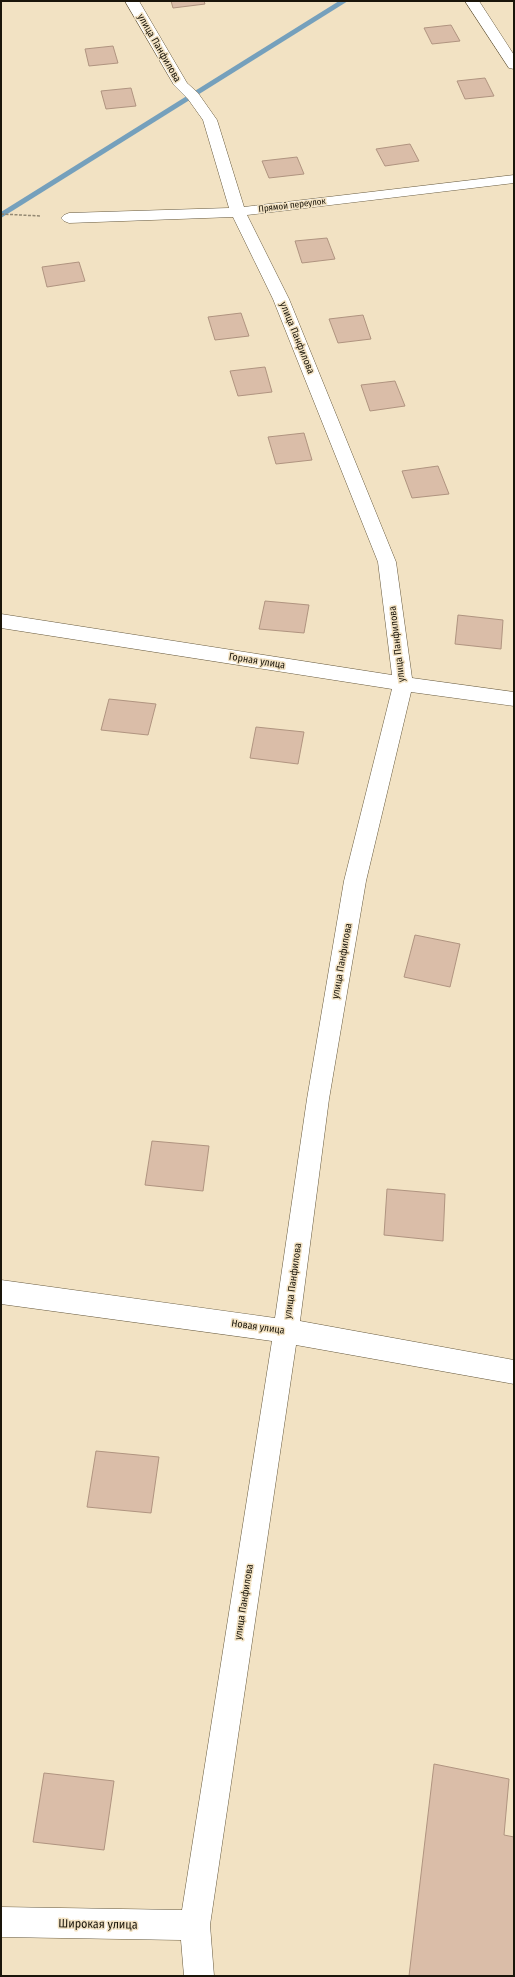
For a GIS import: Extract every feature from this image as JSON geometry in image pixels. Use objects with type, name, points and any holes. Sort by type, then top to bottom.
[{"type":"street","name":"улица Панфилова","points":[[132,1],[180,85],[192,96],[210,120],[238,212],[281,299],[387,562],[403,684],[356,881],[318,1099],[286,1331],[195,1925],[199,1976]]},
{"type":"street","points":[[472,1],[514,65]]},
{"type":"street","name":"Прямой переулок","points":[[69,218],[238,212],[514,179]]},
{"type":"street","name":"Горная улица","points":[[1,621],[403,684],[514,699]]},
{"type":"street","name":"Новая улица","points":[[1,1292],[286,1331],[514,1372]]},
{"type":"street","name":"Широкая улица","points":[[1,1922],[195,1925]]},
{"type":"path","points":[[1,214],[69,218]]},
{"type":"building","points":[[171,1],[204,1],[205,4],[173,8]]},
{"type":"building","points":[[451,25],[460,41],[432,44],[424,28]]},
{"type":"building","points":[[113,46],[118,63],[89,66],[85,49]]},
{"type":"building","points":[[485,78],[494,96],[465,99],[457,81]]},
{"type":"building","points":[[131,88],[136,106],[106,109],[101,91]]},
{"type":"building","points":[[410,144],[419,161],[385,166],[376,149]]},
{"type":"building","points":[[297,157],[304,174],[269,178],[262,161]]},
{"type":"building","points":[[327,238],[335,259],[302,263],[295,241]]},
{"type":"building","points":[[79,262],[85,281],[47,287],[42,267]]},
{"type":"building","points":[[241,313],[249,336],[215,340],[208,317]]},
{"type":"building","points":[[363,315],[371,339],[338,343],[329,319]]},
{"type":"building","points":[[265,367],[272,392],[238,396],[230,371]]},
{"type":"building","points":[[395,381],[405,406],[370,411],[361,385]]},
{"type":"building","points":[[304,433],[312,460],[276,464],[268,437]]},
{"type":"building","points":[[438,466],[449,494],[412,498],[402,471]]},
{"type":"building","points":[[265,601],[309,605],[304,633],[259,629]]},
{"type":"building","points":[[458,615],[503,620],[501,649],[455,644]]},
{"type":"building","points":[[109,699],[156,704],[148,735],[101,730]]},
{"type":"building","points":[[256,727],[304,732],[298,764],[250,758]]},
{"type":"building","points":[[415,935],[460,944],[450,987],[404,977]]},
{"type":"building","points":[[152,1141],[209,1146],[203,1191],[145,1185]]},
{"type":"building","points":[[387,1189],[445,1194],[443,1241],[384,1235]]},
{"type":"building","points":[[96,1451],[159,1457],[151,1513],[87,1507]]},
{"type":"building","points":[[434,1764],[509,1779],[504,1835],[514,1837],[514,1976],[409,1976]]},
{"type":"building","points":[[44,1773],[114,1781],[104,1850],[33,1842]]},
{"type":"waterway","points":[[1,216],[344,1]]}]
